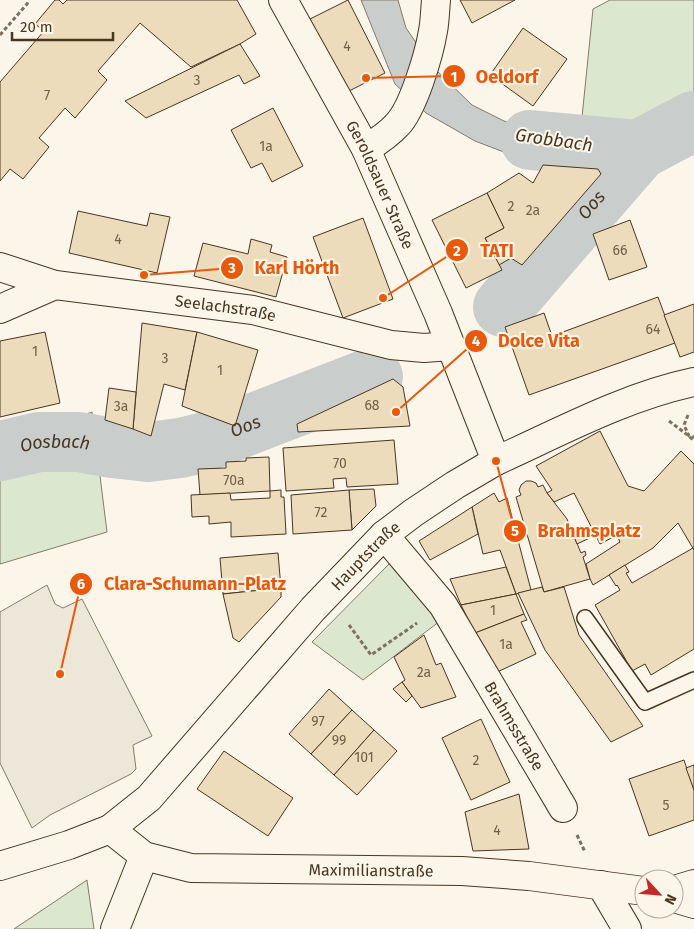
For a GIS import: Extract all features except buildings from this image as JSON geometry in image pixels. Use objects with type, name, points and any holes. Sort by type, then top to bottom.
[{"type":"main road","name":"Geroldsauer Straße","points":[[282,0],[366,149],[438,314],[496,461]]},
{"type":"main road","points":[[366,149],[380,140],[398,124],[410,106],[434,31],[436,0]]},
{"type":"main road","name":"Seelachstraße","points":[[0,267],[55,285],[253,310],[391,345],[424,348],[451,346]]},
{"type":"main road","points":[[0,309],[55,285]]},
{"type":"main road","name":"Hauptstraße","points":[[0,866],[69,846],[110,829],[150,798],[313,609],[384,535],[413,513],[454,485],[496,461],[617,406],[676,386],[694,382]]},
{"type":"main road","name":"Brahmsstraße","points":[[384,535],[443,605],[563,808]]},
{"type":"main road","name":"Maximilianstraße","points":[[110,829],[144,856],[191,868],[462,871],[529,876],[634,890]]},
{"type":"main road","points":[[116,929],[144,856]]},
{"type":"main road","points":[[601,885],[627,929]]},
{"type":"lane","points":[[585,618],[645,702],[694,680]]},
{"type":"path","points":[[0,35],[27,4],[28,0]]},
{"type":"path","points":[[694,411],[688,414],[684,425],[689,436],[694,437]]},
{"type":"path","points":[[349,625],[371,655],[443,605]]},
{"type":"path","points":[[563,808],[601,885]]},
{"type":"green space","points":[[610,0],[694,0],[694,116],[635,140],[581,127],[593,9]]},
{"type":"green space","points":[[92,412],[107,532],[0,564],[0,446]]},
{"type":"green space","points":[[392,561],[440,621],[363,680],[312,642]]},
{"type":"green space","points":[[87,880],[94,929],[14,929]]},
{"type":"shaded area","points":[[47,585],[55,604],[63,608],[82,599],[152,736],[133,745],[136,769],[131,774],[50,815],[32,828],[0,763],[0,612]]},
{"type":"water","points":[[361,0],[398,0],[406,28],[432,66],[472,105],[504,121],[542,132],[617,136],[607,167],[522,159],[475,141],[426,113],[395,84]]},
{"type":"waterway","name":"Oos","points":[[503,307],[639,150],[694,121]]},
{"type":"waterway","name":"Grobbach","points":[[530,140],[639,150]]},
{"type":"waterway","name":"Oos","points":[[0,451],[39,442],[79,442],[148,452],[180,448],[202,443],[373,377]]},
{"type":"place","name":"Oeldorf","points":[[366,78]]},
{"type":"place","name":"Karl Hörth","points":[[144,275]]},
{"type":"place","name":"TATI","points":[[383,298]]},
{"type":"place","name":"Dolce Vita","points":[[396,412]]},
{"type":"place","name":"Brahmsplatz","points":[[496,461]]},
{"type":"place","name":"Clara-Schumann-Platz","points":[[60,674]]},
{"type":"water label","name":"Oosbach","points":[[56,447]]}]
